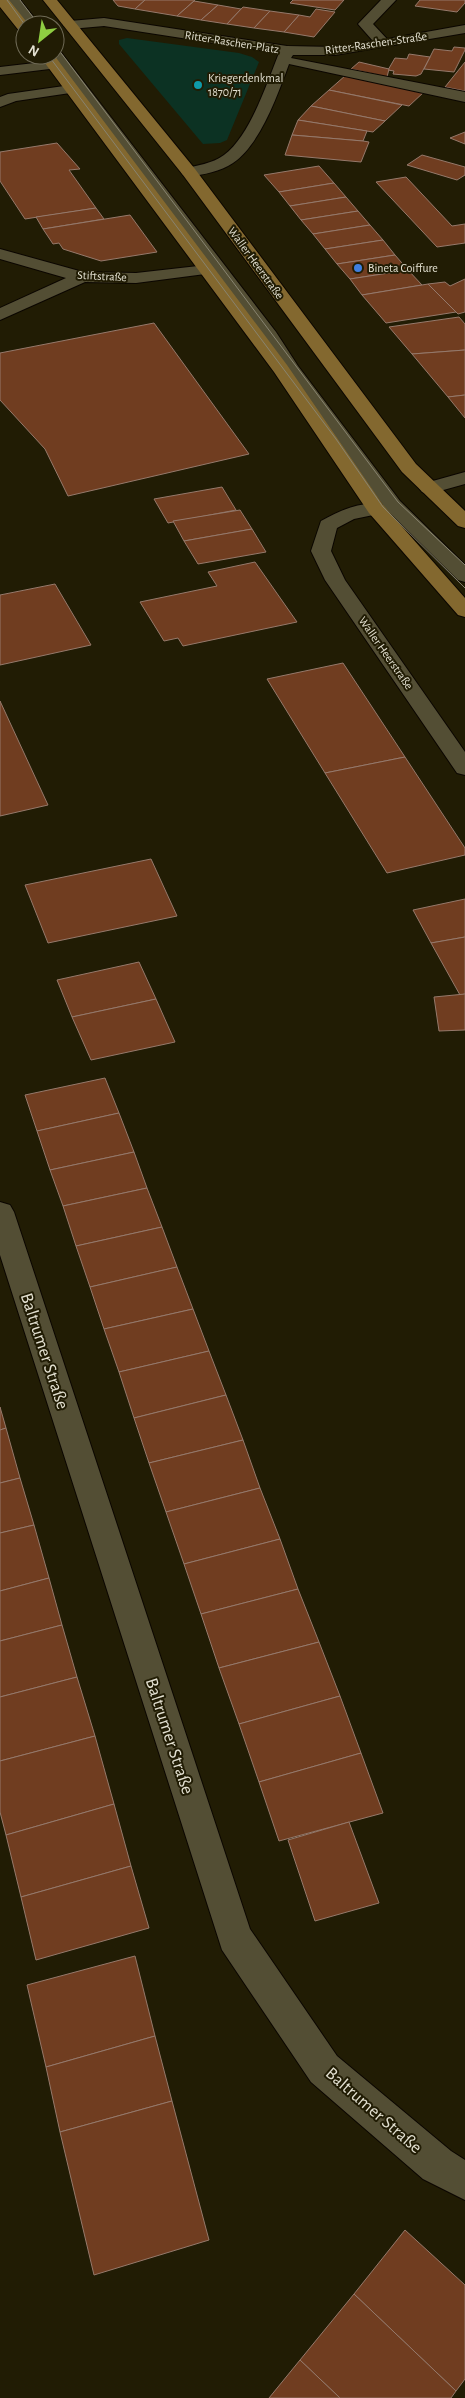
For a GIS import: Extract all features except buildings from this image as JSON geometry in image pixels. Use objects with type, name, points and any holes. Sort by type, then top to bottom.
[{"type":"main road","name":"Waller Heerstraße","points":[[50,0],[189,172],[319,350],[409,468],[465,522]]},
{"type":"main road","points":[[6,3],[15,15]]},
{"type":"main road","points":[[56,65],[281,369],[371,501],[465,611]]},
{"type":"street","points":[[384,44],[365,24],[389,0]]},
{"type":"street","points":[[6,3],[20,15]]},
{"type":"street","name":"Ritter-Raschen-Platz","points":[[70,25],[104,22],[285,55],[240,150],[229,159],[212,167],[189,172]]},
{"type":"street","name":"Ritter-Raschen-Straße","points":[[285,55],[384,44],[465,29]]},
{"type":"street","points":[[285,55],[465,98]]},
{"type":"street","points":[[0,71],[24,65]]},
{"type":"street","points":[[57,65],[270,336],[290,368],[393,505],[465,576]]},
{"type":"street","points":[[0,102],[13,97],[72,89]]},
{"type":"street","name":"Stiftstraße","points":[[0,254],[82,277],[136,278],[206,270]]},
{"type":"street","points":[[0,315],[82,277]]},
{"type":"street","points":[[429,488],[465,478]]},
{"type":"street","points":[[371,501],[408,520]]},
{"type":"street","name":"Waller Heerstraße","points":[[371,501],[328,525],[321,551],[335,580],[465,768]]},
{"type":"street","name":"Baltrumer Straße","points":[[0,1212],[235,1938],[324,2069],[437,2165],[465,2181]]},
{"type":"green space","points":[[127,38],[239,53],[252,57],[259,62],[227,140],[220,143],[203,144],[119,44],[119,40]]},
{"type":"tram line","points":[[7,0],[18,15]]},
{"type":"tram line","points":[[20,0],[31,15]]},
{"type":"tram line","points":[[65,58],[398,502],[465,565]]},
{"type":"tram line","points":[[56,65],[336,439],[383,507],[465,588]]},
{"type":"place","name":"Kriegerdenkmal 1870/71","points":[[198,85]]},
{"type":"place","name":"Bineta Coiffure","points":[[358,268]]}]
